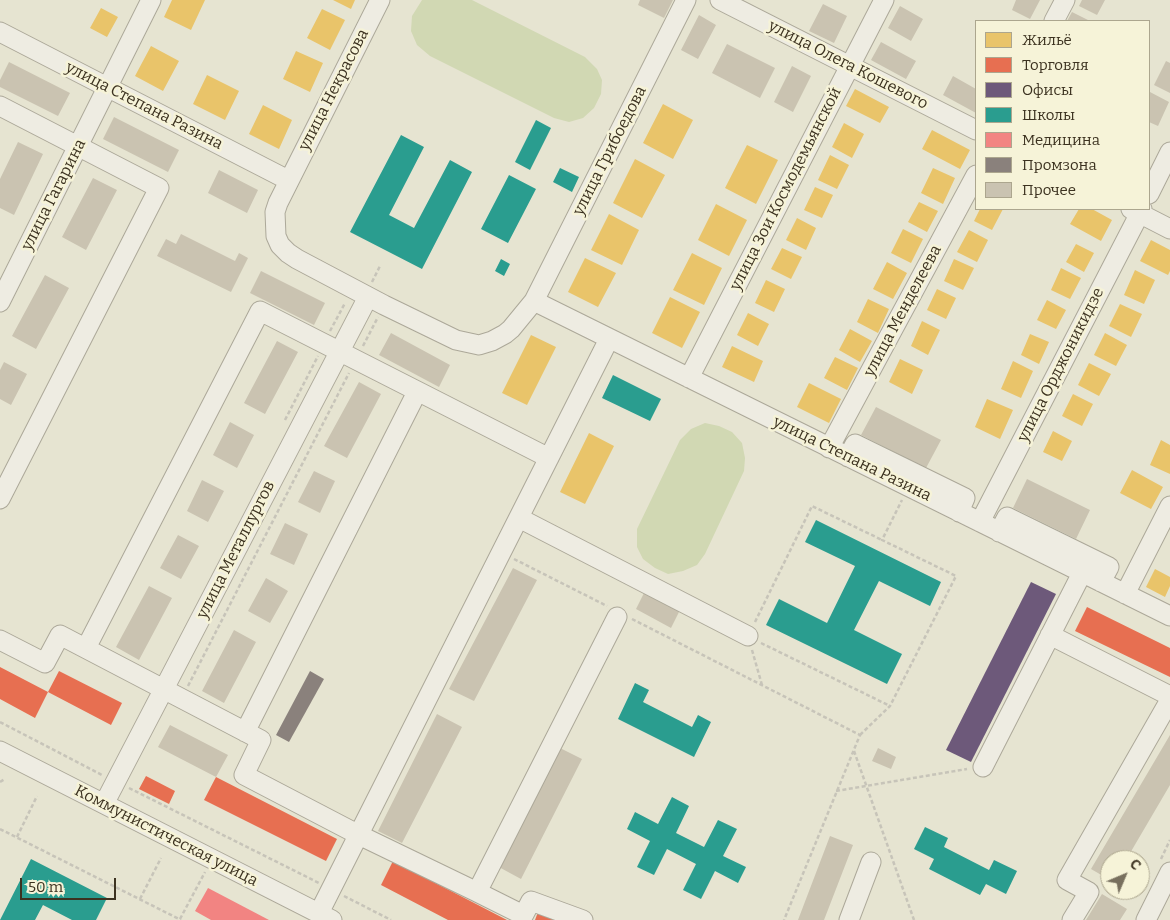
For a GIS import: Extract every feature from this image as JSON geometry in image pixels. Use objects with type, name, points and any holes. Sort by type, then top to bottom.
[{"type":"street","name":"улица Гагарина","points":[[0,302],[152,0]]},
{"type":"street","name":"улица Некрасова","points":[[372,294],[288,253],[280,245],[276,236],[275,212],[288,180],[380,0]]},
{"type":"street","name":"улица Грибоедова","points":[[372,294],[456,340],[479,344],[492,341],[511,329],[534,301],[686,0]]},
{"type":"street","name":"улица Олега Кошевого","points":[[720,0],[975,129]]},
{"type":"street","name":"улица Зои Космодемьянской","points":[[689,378],[884,0]]},
{"type":"street","points":[[1055,20],[1065,0]]},
{"type":"street","name":"улица Степана Разина","points":[[0,32],[288,180]]},
{"type":"street","points":[[0,499],[159,188],[78,146],[2,112]]},
{"type":"street","points":[[1150,192],[1170,152]]},
{"type":"street","name":"улица Менделеева","points":[[830,448],[975,176]]},
{"type":"street","points":[[1137,210],[1170,229]]},
{"type":"street","name":"улица Орджоникидзе","points":[[980,522],[1137,210]]},
{"type":"street","name":"улица Металлургов","points":[[104,804],[164,689],[347,356],[372,294]]},
{"type":"street","name":"улица Степана Разина","points":[[534,301],[1170,616]]},
{"type":"street","points":[[86,648],[260,311],[549,458]]},
{"type":"street","points":[[326,917],[332,889],[609,339]]},
{"type":"street","points":[[245,732],[417,392]]},
{"type":"street","points":[[1125,594],[1170,506]]},
{"type":"street","points":[[999,532],[1007,517],[1075,550],[1108,567],[1101,582]]},
{"type":"street","points":[[519,518],[748,636]]},
{"type":"street","points":[[983,767],[1082,573]]},
{"type":"street","points":[[477,892],[621,615]]},
{"type":"street","points":[[0,640],[45,664],[60,635],[261,740],[244,774],[359,835],[477,892],[522,918],[531,901],[583,920]]},
{"type":"street","points":[[1050,635],[1170,696]]},
{"type":"street","points":[[1072,920],[1089,892],[1067,880],[1170,700]]},
{"type":"street","name":"Коммунистическая улица","points":[[0,751],[326,917]]},
{"type":"street","points":[[849,920],[871,862]]},
{"type":"street","points":[[1146,920],[1170,872]]},
{"type":"path","points":[[182,698],[347,356],[372,294],[372,283],[380,266]]},
{"type":"path","points":[[882,540],[905,494]]},
{"type":"path","points":[[762,685],[748,636],[812,506],[956,576],[890,706],[860,736],[784,920]]},
{"type":"path","points":[[501,552],[860,736]]},
{"type":"path","points":[[748,636],[890,706]]},
{"type":"path","points":[[0,722],[391,920]]},
{"type":"path","points":[[854,750],[914,920]]},
{"type":"path","points":[[836,791],[983,767]]},
{"type":"path","points":[[0,782],[5,780]]},
{"type":"path","points":[[17,837],[37,796]]},
{"type":"path","points":[[0,829],[181,920],[205,872]]},
{"type":"path","points":[[140,899],[161,858]]},
{"type":"green space","points":[[422,0],[472,0],[585,57],[597,69],[602,80],[601,94],[594,108],[583,118],[569,122],[554,118],[430,56],[417,45],[411,31],[412,16]]},
{"type":"green space","points":[[705,423],[719,426],[732,432],[742,443],[745,458],[744,471],[705,554],[697,565],[683,571],[668,574],[655,568],[643,559],[637,547],[637,529],[680,440],[691,429]]},
{"type":"building: Жильё","points":[[172,0],[205,0],[191,30],[164,17]]},
{"type":"building: Жильё","points":[[333,0],[355,0],[351,9]]},
{"type":"building: Жильё","points":[[101,8],[118,17],[107,37],[90,28]]},
{"type":"building: Жильё","points":[[322,9],[345,20],[330,50],[307,38]]},
{"type":"building: Жильё","points":[[151,46],[179,61],[163,91],[135,76]]},
{"type":"building: Жильё","points":[[296,51],[323,63],[310,92],[283,79]]},
{"type":"building: Жильё","points":[[207,75],[239,91],[225,120],[193,104]]},
{"type":"building: Жильё","points":[[855,89],[889,107],[880,123],[846,106]]},
{"type":"building: Жильё","points":[[663,104],[693,120],[673,159],[643,143]]},
{"type":"building: Жильё","points":[[263,105],[292,120],[279,149],[249,134]]},
{"type":"building: Жильё","points":[[844,123],[864,134],[852,158],[832,147]]},
{"type":"building: Жильё","points":[[932,130],[970,150],[960,169],[922,149]]},
{"type":"building: Жильё","points":[[747,145],[778,160],[756,204],[725,188]]},
{"type":"building: Жильё","points":[[830,155],[849,165],[837,189],[818,180]]},
{"type":"building: Жильё","points":[[635,159],[665,175],[642,218],[613,203]]},
{"type":"building: Жильё","points":[[933,168],[955,178],[943,204],[921,193]]},
{"type":"building: Жильё","points":[[815,187],[833,195],[822,218],[804,210]]},
{"type":"building: Жильё","points":[[919,202],[938,211],[927,232],[908,222]]},
{"type":"building: Жильё","points":[[716,204],[747,220],[729,256],[698,240]]},
{"type":"building: Жильё","points":[[980,210],[1002,210],[992,230],[974,221]]},
{"type":"building: Жильё","points":[[1078,210],[1094,210],[1112,220],[1101,241],[1070,224]]},
{"type":"building: Жильё","points":[[609,214],[639,230],[622,265],[591,250]]},
{"type":"building: Жильё","points":[[797,218],[816,228],[806,250],[786,240]]},
{"type":"building: Жильё","points":[[903,229],[923,239],[911,263],[891,253]]},
{"type":"building: Жильё","points":[[969,230],[988,240],[977,262],[957,252]]},
{"type":"building: Жильё","points":[[1151,240],[1170,250],[1170,271],[1168,275],[1140,261]]},
{"type":"building: Жильё","points":[[1076,244],[1094,253],[1084,272],[1066,262]]},
{"type":"building: Жильё","points":[[782,248],[802,257],[791,279],[771,269]]},
{"type":"building: Жильё","points":[[692,253],[722,268],[704,305],[673,290]]},
{"type":"building: Жильё","points":[[585,258],[616,273],[598,307],[568,292]]},
{"type":"building: Жильё","points":[[954,259],[974,268],[963,290],[944,281]]},
{"type":"building: Жильё","points":[[887,262],[907,273],[893,299],[873,289]]},
{"type":"building: Жильё","points":[[1061,268],[1081,278],[1070,299],[1051,290]]},
{"type":"building: Жильё","points":[[1135,270],[1155,280],[1144,304],[1124,295]]},
{"type":"building: Жильё","points":[[766,280],[785,289],[774,312],[755,303]]},
{"type":"building: Жильё","points":[[937,289],[956,298],[946,319],[927,310]]},
{"type":"building: Жильё","points":[[670,297],[700,312],[682,348],[652,333]]},
{"type":"building: Жильё","points":[[868,299],[889,309],[878,333],[857,322]]},
{"type":"building: Жильё","points":[[1047,300],[1066,310],[1056,329],[1037,320]]},
{"type":"building: Жильё","points":[[1120,304],[1142,314],[1131,337],[1109,326]]},
{"type":"building: Жильё","points":[[748,313],[769,324],[758,346],[737,335]]},
{"type":"building: Жильё","points":[[922,321],[940,330],[928,355],[911,346]]},
{"type":"building: Жильё","points":[[850,329],[872,341],[860,362],[839,350]]},
{"type":"building: Жильё","points":[[1105,333],[1127,345],[1116,366],[1094,355]]},
{"type":"building: Жильё","points":[[1030,334],[1049,342],[1039,364],[1021,355]]},
{"type":"building: Жильё","points":[[531,335],[556,347],[527,405],[502,393]]},
{"type":"building: Жильё","points":[[732,346],[763,361],[754,382],[722,367]]},
{"type":"building: Жильё","points":[[835,357],[858,368],[847,390],[824,378]]},
{"type":"building: Жильё","points":[[900,359],[923,370],[912,394],[889,382]]},
{"type":"building: Жильё","points":[[1013,361],[1033,371],[1021,398],[1001,389]]},
{"type":"building: Жильё","points":[[1089,363],[1111,374],[1099,396],[1078,385]]},
{"type":"building: Жильё","points":[[809,383],[841,399],[829,423],[797,407]]},
{"type":"building: Жильё","points":[[1073,394],[1093,404],[1082,426],[1062,416]]},
{"type":"building: Жильё","points":[[987,399],[1013,410],[1000,439],[975,427]]},
{"type":"building: Жильё","points":[[1053,431],[1072,441],[1062,461],[1043,452]]},
{"type":"building: Жильё","points":[[589,433],[614,446],[585,504],[560,492]]},
{"type":"building: Жильё","points":[[1161,440],[1170,445],[1170,474],[1150,465]]},
{"type":"building: Жильё","points":[[1132,470],[1163,487],[1151,509],[1120,493]]},
{"type":"building: Жильё","points":[[1155,569],[1170,577],[1170,586],[1165,597],[1146,587]]},
{"type":"building: Торговля","points":[[1087,607],[1170,648],[1170,677],[1075,631]]},
{"type":"building: Торговля","points":[[0,667],[48,692],[35,718],[0,699]]},
{"type":"building: Торговля","points":[[59,671],[122,703],[111,725],[48,692]]},
{"type":"building: Торговля","points":[[146,776],[175,791],[169,804],[139,789]]},
{"type":"building: Торговля","points":[[216,777],[337,839],[326,861],[204,800]]},
{"type":"building: Торговля","points":[[393,861],[507,920],[448,920],[381,885]]},
{"type":"building: Торговля","points":[[538,912],[560,920],[535,920]]},
{"type":"building: Офисы","points":[[1031,582],[1056,594],[971,762],[946,750]]},
{"type":"building: Школы","points":[[536,120],[551,128],[530,170],[515,162]]},
{"type":"building: Школы","points":[[401,135],[424,147],[389,215],[414,228],[450,160],[472,172],[422,269],[350,232]]},
{"type":"building: Школы","points":[[560,168],[579,177],[572,192],[553,182]]},
{"type":"building: Школы","points":[[509,175],[536,189],[508,243],[481,229]]},
{"type":"building: Школы","points":[[501,259],[510,264],[504,276],[495,271]]},
{"type":"building: Школы","points":[[613,375],[661,399],[650,421],[602,398]]},
{"type":"building: Школы","points":[[816,520],[941,582],[930,606],[879,581],[854,630],[902,654],[887,684],[766,625],[779,599],[827,623],[855,566],[805,542]]},
{"type":"building: Школы","points":[[635,683],[649,690],[643,702],[692,727],[698,715],[711,722],[694,757],[618,719]]},
{"type":"building: Школы","points":[[672,797],[689,806],[676,833],[704,847],[718,820],[737,829],[723,856],[746,867],[738,883],[715,871],[701,899],[683,890],[696,864],[667,849],[654,875],[637,867],[650,841],[627,829],[635,812],[658,824]]},
{"type":"building: Школы","points":[[925,827],[948,838],[944,847],[989,870],[994,860],[1017,871],[1006,894],[986,884],[980,895],[929,869],[934,859],[914,849]]},
{"type":"building: Школы","points":[[31,859],[107,898],[96,920],[72,920],[43,905],[35,920],[0,920]]},
{"type":"building: Медицина","points":[[208,888],[269,920],[211,920],[195,911]]},
{"type":"building: Промзона","points":[[310,671],[324,679],[289,742],[276,735]]},
{"type":"building: Прочее","points":[[640,0],[673,0],[664,18],[638,5]]},
{"type":"building: Прочее","points":[[1016,0],[1040,0],[1030,19],[1012,10]]},
{"type":"building: Прочее","points":[[1082,0],[1105,0],[1097,15],[1079,6]]},
{"type":"building: Прочее","points":[[823,4],[847,16],[834,43],[809,31]]},
{"type":"building: Прочее","points":[[900,6],[923,19],[911,41],[888,28]]},
{"type":"building: Прочее","points":[[1072,12],[1088,20],[1068,20]]},
{"type":"building: Прочее","points":[[699,15],[716,25],[698,59],[681,50]]},
{"type":"building: Прочее","points":[[881,42],[916,61],[906,79],[871,60]]},
{"type":"building: Прочее","points":[[727,44],[775,68],[760,98],[712,73]]},
{"type":"building: Прочее","points":[[1166,61],[1170,63],[1170,93],[1154,85]]},
{"type":"building: Прочее","points":[[9,62],[70,93],[58,116],[0,87],[0,80]]},
{"type":"building: Прочее","points":[[792,66],[811,76],[793,112],[774,102]]},
{"type":"building: Прочее","points":[[953,76],[975,88],[975,112],[943,95]]},
{"type":"building: Прочее","points":[[1150,92],[1169,102],[1158,126],[1150,122]]},
{"type":"building: Прочее","points":[[114,117],[179,150],[168,172],[103,139]]},
{"type":"building: Прочее","points":[[18,142],[43,154],[14,215],[0,208],[0,179]]},
{"type":"building: Прочее","points":[[219,170],[258,190],[247,213],[208,193]]},
{"type":"building: Прочее","points":[[93,178],[117,190],[86,250],[62,237]]},
{"type":"building: Прочее","points":[[181,234],[235,261],[239,253],[248,258],[231,292],[157,256],[166,239],[176,244]]},
{"type":"building: Прочее","points":[[261,271],[325,303],[314,325],[250,293]]},
{"type":"building: Прочее","points":[[45,275],[69,288],[36,349],[12,336]]},
{"type":"building: Прочее","points":[[391,333],[450,365],[439,387],[379,355]]},
{"type":"building: Прочее","points":[[277,341],[298,352],[265,414],[244,403]]},
{"type":"building: Прочее","points":[[4,362],[27,374],[11,405],[0,399],[0,370]]},
{"type":"building: Прочее","points":[[359,382],[381,394],[347,458],[324,446]]},
{"type":"building: Прочее","points":[[876,407],[941,440],[926,468],[861,435]]},
{"type":"building: Прочее","points":[[230,422],[254,435],[237,468],[213,455]]},
{"type":"building: Прочее","points":[[314,471],[335,481],[320,513],[298,502]]},
{"type":"building: Прочее","points":[[1027,479],[1090,510],[1076,539],[1013,508]]},
{"type":"building: Прочее","points":[[202,480],[224,491],[208,522],[187,511]]},
{"type":"building: Прочее","points":[[285,523],[308,534],[294,565],[270,554]]},
{"type":"building: Прочее","points":[[178,535],[199,546],[181,579],[160,568]]},
{"type":"building: Прочее","points":[[513,568],[537,580],[474,701],[449,689]]},
{"type":"building: Прочее","points":[[266,578],[288,591],[270,623],[248,611]]},
{"type":"building: Прочее","points":[[149,586],[172,598],[139,660],[116,647]]},
{"type":"building: Прочее","points":[[646,589],[681,608],[671,628],[636,609]]},
{"type":"building: Прочее","points":[[234,630],[256,642],[224,703],[202,691]]},
{"type":"building: Прочее","points":[[437,714],[462,727],[402,843],[378,831]]},
{"type":"building: Прочее","points":[[170,725],[228,755],[216,777],[158,747]]},
{"type":"building: Прочее","points":[[1170,735],[1170,785],[1132,850],[1102,850]]},
{"type":"building: Прочее","points":[[558,747],[582,759],[521,879],[497,866]]},
{"type":"building: Прочее","points":[[878,748],[896,757],[891,769],[872,761]]},
{"type":"building: Прочее","points":[[830,836],[853,845],[824,920],[798,920]]},
{"type":"building: Прочее","points":[[1100,854],[1100,874],[1091,869]]},
{"type":"building: Прочее","points":[[1100,897],[1100,900],[1112,900],[1127,909],[1120,920],[1086,920]]}]
